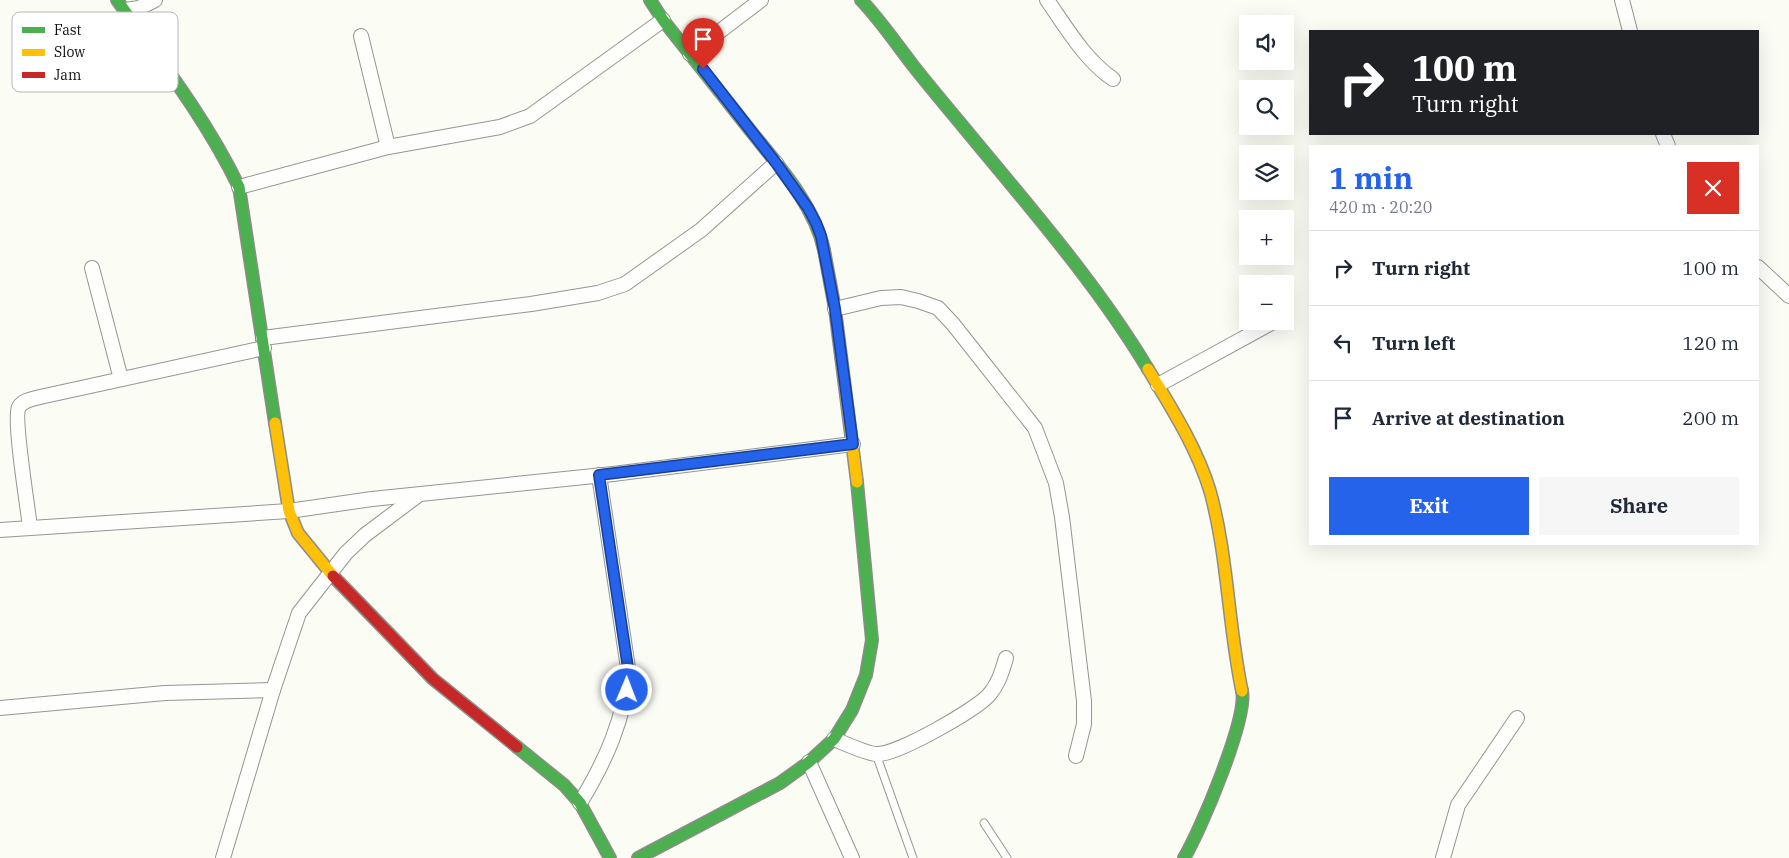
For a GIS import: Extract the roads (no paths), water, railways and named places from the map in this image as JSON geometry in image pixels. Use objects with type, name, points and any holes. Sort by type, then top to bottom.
[{"type":"street","points":[[121,5],[139,8],[154,0]]},
{"type":"street","points":[[638,858],[780,783],[809,762],[834,739],[852,710],[866,675],[872,640],[853,444],[835,309],[821,236],[808,208],[776,163],[662,20],[650,0]]},
{"type":"street","points":[[690,54],[760,0]]},
{"type":"street","points":[[861,0],[880,20],[915,68],[1032,210],[1088,281],[1130,340],[1178,419],[1209,489],[1222,551],[1236,662],[1243,695],[1241,716],[1223,769],[1192,844],[1184,858]]},
{"type":"street","points":[[1047,0],[1090,59],[1112,79]]},
{"type":"street","points":[[1622,0],[1630,30]]},
{"type":"street","points":[[239,187],[388,147],[500,127],[530,116],[662,20]]},
{"type":"street","points":[[361,36],[388,147]]},
{"type":"street","points":[[178,85],[222,152],[239,187],[264,343],[282,478],[289,511],[298,532],[330,573],[433,679],[564,785],[580,803],[610,858]]},
{"type":"street","points":[[30,527],[18,431],[18,409],[20,405],[40,397],[121,380],[264,343],[598,293],[625,284],[701,230],[776,163]]},
{"type":"street","points":[[92,268],[121,380]]},
{"type":"street","points":[[1759,268],[1789,296]]},
{"type":"street","points":[[835,309],[881,298],[901,297],[918,300],[938,308],[953,324],[1035,428],[1056,483],[1066,548],[1084,701],[1084,724],[1076,756]]},
{"type":"street","points":[[1158,385],[1259,330]]},
{"type":"street","points":[[0,530],[289,511],[372,499],[599,475],[853,444]]},
{"type":"street","points":[[580,803],[595,779],[612,740],[627,690],[628,668],[599,475]]},
{"type":"street","points":[[223,858],[273,690],[299,613],[346,553],[365,535],[418,495]]},
{"type":"street","points":[[834,739],[876,754],[886,753],[898,748],[956,720],[972,709],[997,684],[1006,658]]},
{"type":"street","points":[[0,708],[165,693],[273,690]]},
{"type":"street","points":[[1442,858],[1458,805],[1517,718]]},
{"type":"street","points":[[809,762],[852,858]]},
{"type":"lane","points":[[876,754],[913,858]]},
{"type":"lane","points":[[984,823],[1007,858]]}]
